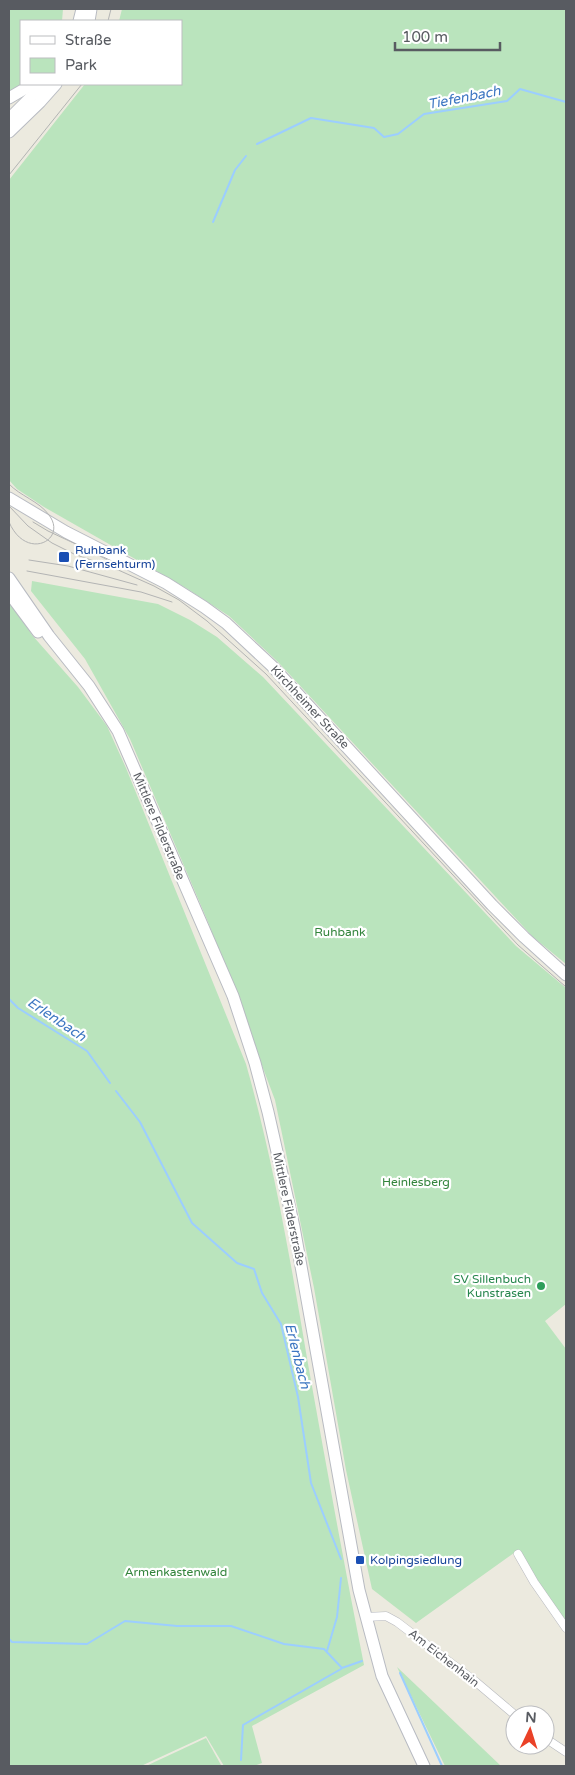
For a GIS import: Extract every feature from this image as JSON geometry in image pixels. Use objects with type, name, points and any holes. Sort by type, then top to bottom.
[{"type":"main road","points":[[9,98],[31,85]]},
{"type":"main road","points":[[12,114],[43,85]]},
{"type":"main road","points":[[9,132],[55,85]]},
{"type":"main road","points":[[12,114],[40,102]]},
{"type":"main road","name":"Kirchheimer Straße","points":[[9,498],[66,532],[166,583],[204,607],[226,624],[272,666],[492,905],[566,975]]},
{"type":"main road","name":"Mittlere Filderstraße","points":[[9,578],[49,636],[81,675],[107,712],[122,739],[233,996],[255,1063],[268,1112],[294,1227],[366,1618],[382,1676],[424,1766]]},
{"type":"main road","name":"Mittlere Filderstraße","points":[[9,593],[24,615],[46,641],[81,675]]},
{"type":"street","points":[[518,1554],[534,1582],[566,1628]]},
{"type":"street","name":"Am Eichenhain","points":[[366,1618],[386,1616],[397,1622],[505,1707]]},
{"type":"street","points":[[555,1745],[566,1752]]},
{"type":"green space","points":[[9,9],[63,9],[62,20],[20,20],[21,85],[9,93]]},
{"type":"green space","points":[[122,9],[566,9],[566,964],[533,937],[278,662],[229,616],[186,588],[44,507],[17,489],[9,480],[9,180],[84,85],[182,85],[182,20],[119,20]]},
{"type":"green space","points":[[32,581],[158,604],[190,620],[217,637],[263,677],[516,946],[566,988],[566,1304],[545,1321],[566,1349],[566,1623],[518,1550],[416,1623],[372,1589],[346,1470],[314,1288],[275,1100],[208,922],[130,739],[85,659],[31,591]]},
{"type":"green space","name":"Armenkastenwald","points":[[9,600],[32,635],[78,687],[107,726],[126,768],[246,1064],[273,1176],[364,1665],[252,1726],[262,1763],[254,1766],[224,1766],[206,1736],[141,1766],[9,1766]]},
{"type":"green space","points":[[397,1667],[501,1766],[445,1766]]},
{"type":"green space","points":[[206,1738],[221,1765],[146,1766]]},
{"type":"waterway","name":"Tiefenbach","points":[[257,144],[311,118],[374,128],[384,137],[398,134],[424,114],[507,101],[520,89],[566,102]]},
{"type":"waterway","name":"Tiefenbach","points":[[213,222],[235,170],[246,156]]},
{"type":"waterway","name":"Erlenbach","points":[[9,999],[18,1008],[87,1051],[110,1083]]},
{"type":"waterway","name":"Erlenbach","points":[[116,1091],[140,1122],[192,1223],[237,1263],[254,1269],[262,1293],[281,1324],[298,1397],[311,1483],[341,1559]]},
{"type":"waterway","points":[[327,1651],[337,1617],[341,1578]]},
{"type":"waterway","points":[[9,1639],[12,1642],[87,1644],[125,1621],[177,1626],[231,1626],[284,1644],[324,1649],[342,1668],[362,1661]]},
{"type":"waterway","points":[[241,1760],[243,1725],[341,1669]]},
{"type":"waterway","points":[[400,1673],[442,1766]]},
{"type":"tram line","points":[[108,20],[111,9]]},
{"type":"tram line","points":[[9,175],[81,85]]},
{"type":"tram line","points":[[9,484],[45,510],[53,524],[53,532],[49,539],[42,543],[34,544],[25,541],[16,534],[9,522]]},
{"type":"tram line","points":[[9,506],[28,526],[52,543],[74,554],[116,569],[154,586],[179,600],[207,621],[266,674],[518,945],[566,987]]},
{"type":"tram line","points":[[33,522],[116,563]]},
{"type":"tram line","points":[[29,560],[68,566],[137,585]]},
{"type":"tram line","points":[[27,571],[141,592],[172,602]]},
{"type":"place","name":"Ruhbank (Fernsehturm)","points":[[64,557]]},
{"type":"place","name":"SV Sillenbuch Kunstrasen","points":[[541,1286]]},
{"type":"place","name":"Kolpingsiedlung","points":[[360,1560]]},
{"type":"park label","name":"Ruhbank","points":[[340,932]]},
{"type":"park label","name":"Heinlesberg","points":[[416,1182]]}]
